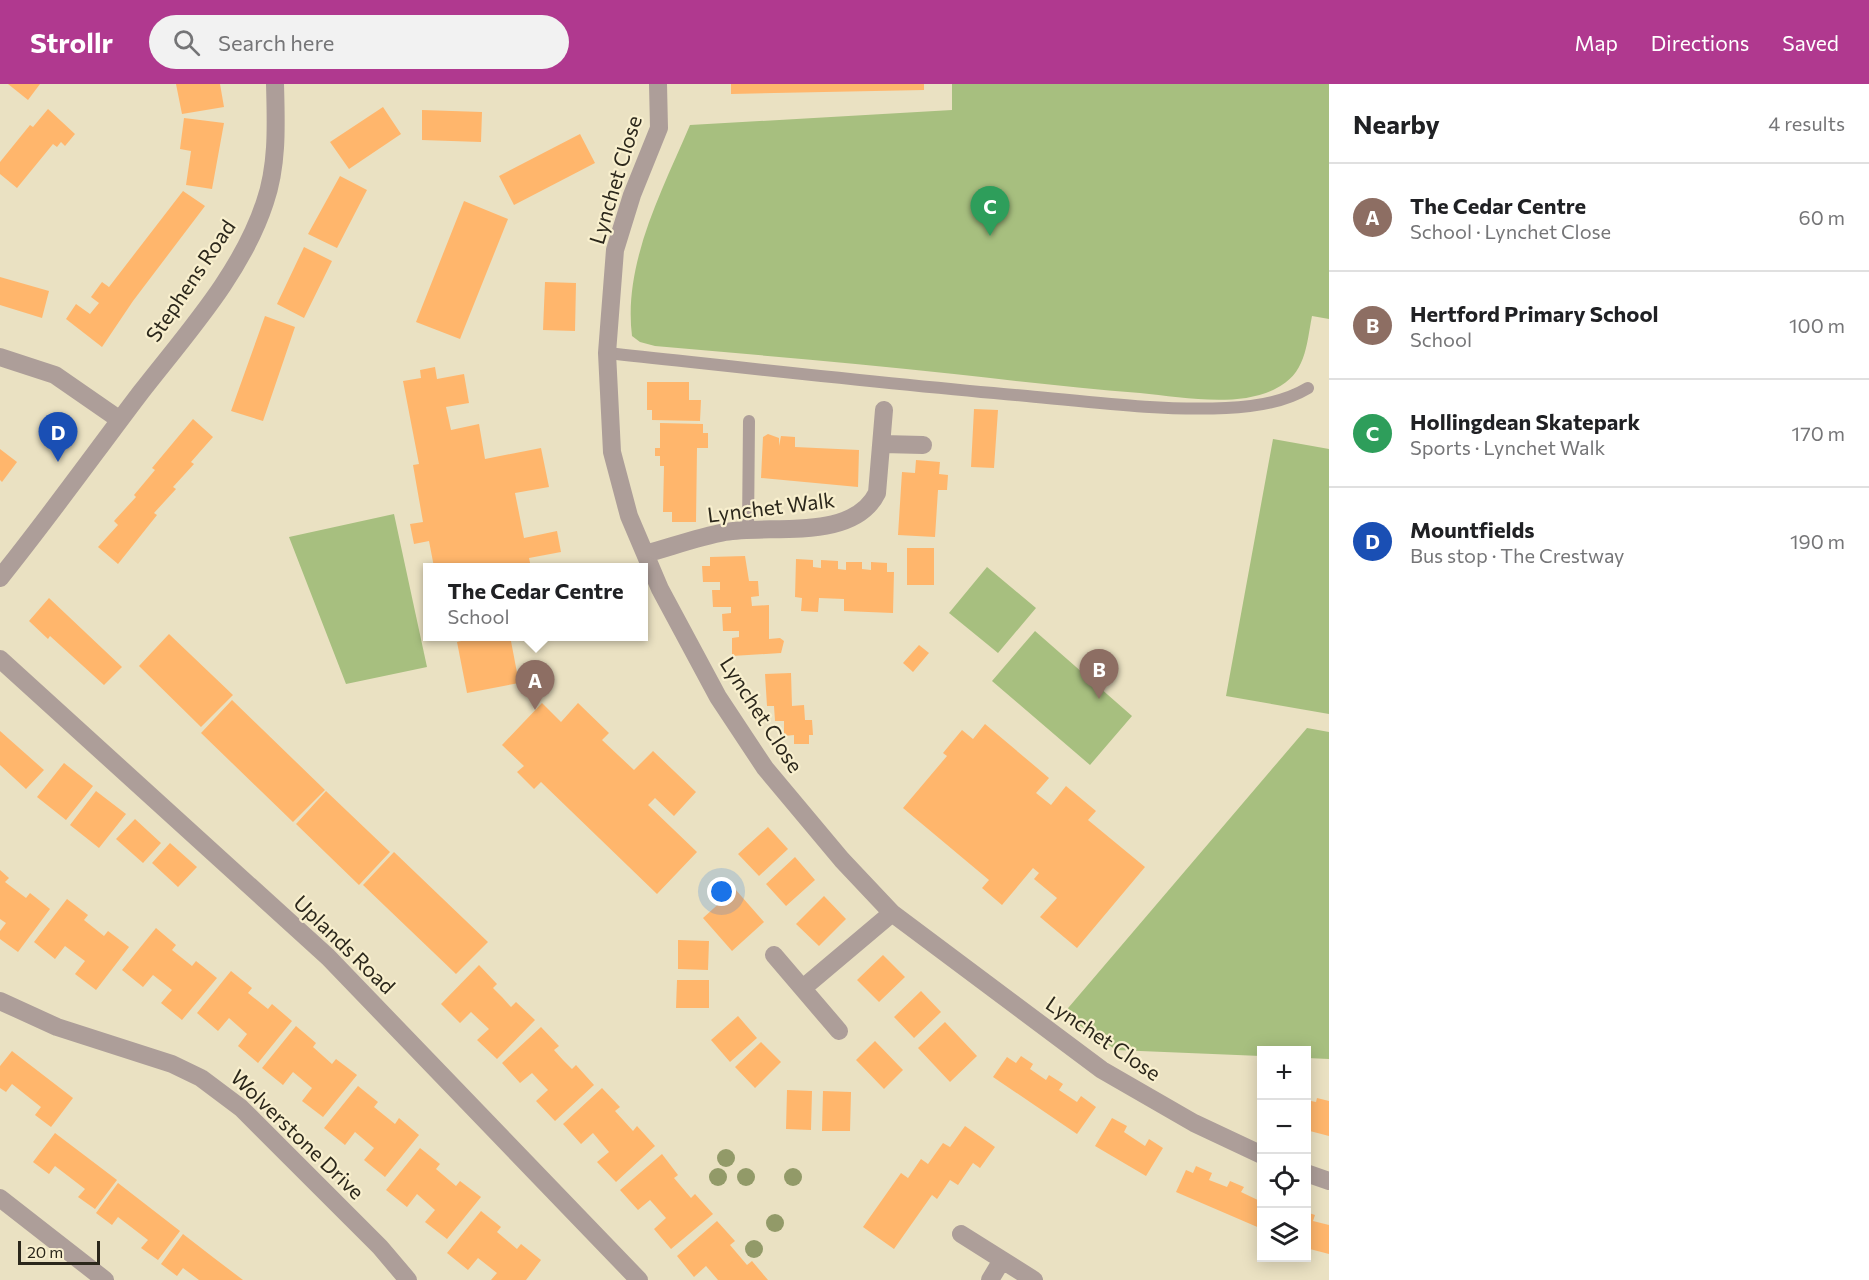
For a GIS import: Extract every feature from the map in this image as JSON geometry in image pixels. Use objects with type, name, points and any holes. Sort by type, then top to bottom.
[{"type":"street","name":"Stephens Road","points":[[0,578],[215,293],[253,232],[266,201],[273,166],[276,136],[275,84]]},
{"type":"street","name":"Lynchet Close","points":[[658,84],[659,128],[632,195],[615,250],[607,353],[612,452],[629,516],[660,589],[718,697],[765,768],[842,860],[892,913],[1102,1070],[1203,1128],[1260,1154]]},
{"type":"street","points":[[0,357],[55,375],[120,420]]},
{"type":"street","name":"Lynchet Walk","points":[[645,554],[724,532],[828,525],[858,516],[872,503],[877,493],[883,444],[884,410]]},
{"type":"street","points":[[883,444],[922,445]]},
{"type":"street","name":"Uplands Road","points":[[0,660],[328,957],[639,1280]]},
{"type":"street","points":[[803,988],[892,913]]},
{"type":"street","points":[[774,955],[839,1031]]},
{"type":"street","name":"Wolverstone Drive","points":[[0,1001],[57,1027],[172,1064],[201,1078],[241,1108],[380,1247],[408,1280]]},
{"type":"street","points":[[1311,1175],[1329,1181]]},
{"type":"street","points":[[0,1198],[105,1280]]},
{"type":"street","points":[[962,1234],[1034,1280]]},
{"type":"street","points":[[990,1280],[1002,1260]]},
{"type":"lane","points":[[607,353],[958,390],[1122,404],[1225,409],[1286,399],[1308,388]]},
{"type":"lane","points":[[748,530],[749,421]]},
{"type":"green space","points":[[952,84],[1329,84],[1329,319],[1312,316],[1306,349],[1293,376],[1275,389],[1260,395],[1226,400],[1191,399],[880,366],[655,346],[640,342],[632,336],[633,282],[639,255],[657,202],[690,125],[952,110]]},
{"type":"green space","points":[[1273,439],[1329,449],[1329,714],[1226,696]]},
{"type":"green space","points":[[394,514],[427,667],[346,684],[289,537]]},
{"type":"green space","points":[[987,567],[1036,608],[998,653],[949,613]]},
{"type":"green space","points":[[1035,631],[1132,716],[1090,765],[992,681]]},
{"type":"green space","points":[[1307,728],[1329,732],[1329,1059],[1311,1058],[1311,1046],[1257,1046],[1257,1056],[1116,1050],[1063,1014]]},
{"type":"building","points":[[8,84],[40,84],[28,100]]},
{"type":"building","points":[[176,84],[220,84],[224,107],[182,114]]},
{"type":"building","points":[[731,84],[924,84],[924,90],[731,94]]},
{"type":"building","points":[[383,107],[401,134],[349,169],[330,142]]},
{"type":"building","points":[[48,109],[75,134],[65,146],[61,142],[57,147],[53,144],[17,188],[0,174],[0,162],[30,125],[33,127]]},
{"type":"building","points":[[422,110],[482,112],[481,142],[422,140]]},
{"type":"building","points":[[184,118],[224,123],[212,189],[186,185],[191,151],[180,149]]},
{"type":"building","points":[[580,134],[595,163],[514,205],[499,176]]},
{"type":"building","points":[[340,176],[367,190],[337,248],[308,234]]},
{"type":"building","points":[[183,191],[205,206],[133,301],[102,347],[66,319],[76,304],[90,314],[99,303],[91,297],[102,282],[109,287]]},
{"type":"building","points":[[464,201],[508,219],[460,339],[416,322]]},
{"type":"building","points":[[304,247],[332,261],[304,318],[277,304]]},
{"type":"building","points":[[0,277],[49,291],[42,318],[0,305]]},
{"type":"building","points":[[545,282],[576,283],[575,331],[543,330]]},
{"type":"building","points":[[265,316],[295,327],[263,421],[231,411]]},
{"type":"building","points":[[435,367],[437,379],[464,374],[469,403],[446,407],[451,430],[479,424],[485,459],[541,448],[549,487],[515,493],[524,538],[557,531],[561,552],[529,558],[530,563],[433,563],[429,541],[414,544],[410,524],[423,522],[413,465],[419,464],[403,381],[421,378],[420,370]]},
{"type":"building","points":[[647,382],[689,382],[689,400],[701,400],[700,421],[652,420],[652,410],[647,410]]},
{"type":"building","points":[[974,409],[998,410],[994,468],[971,467]]},
{"type":"building","points":[[193,419],[213,437],[191,462],[194,464],[173,487],[176,489],[154,513],[157,515],[118,564],[98,547],[118,525],[114,521],[136,497],[134,495],[155,470],[152,468]]},
{"type":"building","points":[[660,423],[703,424],[703,433],[708,433],[708,448],[697,448],[696,522],[672,522],[672,512],[663,512],[664,466],[660,466],[660,456],[655,456],[655,448],[660,448]]},
{"type":"building","points":[[768,434],[779,438],[779,446],[781,436],[795,437],[795,447],[859,450],[858,487],[761,478],[763,437]]},
{"type":"building","points":[[0,449],[17,462],[2,482],[0,480]]},
{"type":"building","points":[[916,460],[940,462],[939,474],[948,475],[947,490],[938,490],[935,537],[898,535],[902,472],[915,473]]},
{"type":"building","points":[[907,548],[934,548],[934,585],[907,585]]},
{"type":"building","points":[[745,556],[749,581],[758,581],[759,596],[751,597],[752,606],[769,605],[769,639],[780,638],[784,641],[781,653],[732,656],[732,638],[739,637],[739,631],[723,631],[722,614],[731,613],[731,607],[713,607],[712,590],[720,590],[720,582],[703,582],[702,566],[710,566],[710,557]]},
{"type":"building","points":[[796,559],[813,560],[813,567],[821,568],[821,560],[838,561],[838,569],[846,570],[846,562],[862,562],[862,569],[871,570],[871,562],[887,563],[887,572],[894,572],[893,613],[844,611],[844,599],[819,598],[818,612],[801,611],[802,598],[795,597]]},
{"type":"building","points":[[49,598],[122,667],[104,685],[50,636],[48,639],[29,621]]},
{"type":"building","points":[[169,634],[233,695],[201,727],[139,666]]},
{"type":"building","points":[[511,641],[519,683],[467,693],[457,642]]},
{"type":"building","points":[[919,645],[929,653],[913,672],[903,663]]},
{"type":"building","points":[[791,673],[792,706],[804,705],[805,720],[812,720],[813,735],[809,735],[809,744],[794,744],[794,735],[784,736],[784,721],[775,721],[774,706],[767,706],[765,674]]},
{"type":"building","points":[[232,700],[325,790],[293,822],[201,733]]},
{"type":"building","points":[[542,703],[561,722],[578,703],[609,733],[602,740],[634,770],[653,751],[696,792],[674,816],[655,798],[648,805],[697,852],[657,894],[541,782],[534,789],[517,772],[524,766],[502,745]]},
{"type":"building","points":[[985,724],[1049,778],[1036,793],[1051,805],[1066,786],[1096,811],[1088,820],[1145,867],[1077,948],[1040,917],[1057,898],[1034,879],[1039,873],[1033,868],[1002,905],[982,888],[989,880],[903,808],[947,756],[943,753],[962,730],[973,739]]},
{"type":"building","points":[[0,731],[44,770],[26,789],[0,765]]},
{"type":"building","points":[[64,763],[93,786],[66,820],[37,797]]},
{"type":"building","points":[[96,791],[126,814],[99,848],[70,825]]},
{"type":"building","points":[[326,791],[390,852],[359,885],[296,824]]},
{"type":"building","points":[[135,819],[161,843],[143,863],[116,839]]},
{"type":"building","points":[[768,827],[788,849],[759,876],[738,854]]},
{"type":"building","points":[[170,843],[197,867],[178,887],[152,863]]},
{"type":"building","points":[[394,852],[488,942],[456,974],[363,885]]},
{"type":"building","points":[[795,857],[815,880],[786,906],[766,884]]},
{"type":"building","points":[[0,870],[9,878],[5,882],[26,898],[30,893],[50,909],[18,952],[0,939],[0,931],[6,923],[0,919]]},
{"type":"building","points":[[735,889],[764,922],[732,951],[703,918]]},
{"type":"building","points":[[824,896],[846,919],[819,946],[796,924]]},
{"type":"building","points":[[67,899],[88,915],[84,920],[104,936],[108,931],[129,947],[96,990],[75,974],[85,961],[65,946],[55,959],[34,942]]},
{"type":"building","points":[[156,928],[176,945],[172,950],[192,966],[196,961],[217,978],[182,1020],[161,1003],[172,990],[153,975],[143,987],[122,970]]},
{"type":"building","points":[[678,940],[709,941],[708,970],[678,969]]},
{"type":"building","points":[[883,955],[905,977],[879,1002],[857,980]]},
{"type":"building","points":[[479,965],[497,984],[493,988],[511,1007],[516,1002],[535,1020],[497,1059],[477,1040],[489,1029],[471,1012],[460,1023],[441,1004]]},
{"type":"building","points":[[231,971],[252,988],[248,993],[268,1009],[272,1004],[292,1021],[258,1063],[238,1046],[247,1034],[229,1018],[218,1031],[197,1013]]},
{"type":"building","points":[[677,980],[709,980],[709,1008],[676,1008]]},
{"type":"building","points":[[921,991],[941,1012],[914,1038],[894,1017]]},
{"type":"building","points":[[738,1016],[757,1038],[730,1062],[711,1040]]},
{"type":"building","points":[[945,1022],[977,1056],[950,1082],[918,1048]]},
{"type":"building","points":[[296,1026],[316,1043],[313,1047],[332,1064],[336,1059],[357,1075],[323,1117],[302,1101],[312,1088],[293,1072],[283,1085],[262,1068]]},
{"type":"building","points":[[541,1027],[559,1046],[554,1050],[563,1060],[572,1069],[576,1065],[594,1085],[555,1121],[536,1101],[548,1090],[532,1073],[520,1083],[502,1063]]},
{"type":"building","points":[[875,1041],[903,1070],[884,1089],[856,1060]]},
{"type":"building","points":[[761,1042],[781,1062],[755,1088],[735,1067]]},
{"type":"building","points":[[12,1051],[73,1098],[51,1127],[35,1115],[41,1107],[12,1084],[6,1092],[0,1088],[0,1066]]},
{"type":"building","points":[[1021,1056],[1033,1064],[1030,1069],[1046,1080],[1049,1075],[1063,1084],[1059,1090],[1077,1102],[1081,1096],[1096,1107],[1077,1134],[993,1077],[1007,1057],[1016,1063]]},
{"type":"building","points":[[358,1086],[378,1102],[374,1107],[395,1124],[399,1118],[419,1135],[385,1177],[364,1160],[374,1148],[355,1132],[345,1145],[324,1128]]},
{"type":"building","points":[[602,1088],[620,1107],[615,1111],[633,1131],[637,1126],[655,1146],[616,1182],[597,1162],[609,1152],[593,1133],[581,1144],[563,1124]]},
{"type":"building","points":[[787,1090],[812,1091],[811,1130],[786,1129]]},
{"type":"building","points":[[823,1091],[851,1092],[850,1131],[822,1131]]},
{"type":"building","points":[[1317,1098],[1329,1101],[1329,1136],[1311,1131],[1311,1101],[1316,1102]]},
{"type":"building","points":[[1112,1118],[1127,1126],[1124,1132],[1145,1146],[1149,1139],[1163,1148],[1146,1176],[1095,1146]]},
{"type":"building","points":[[965,1126],[995,1147],[980,1168],[973,1163],[958,1185],[950,1180],[937,1199],[932,1195],[894,1249],[863,1227],[901,1173],[908,1178],[921,1159],[928,1164],[943,1143],[950,1147]]},
{"type":"building","points":[[55,1133],[117,1180],[95,1209],[78,1197],[85,1189],[55,1166],[49,1174],[33,1162]]},
{"type":"building","points":[[420,1148],[440,1164],[436,1169],[456,1186],[460,1181],[481,1197],[447,1239],[425,1222],[435,1210],[417,1194],[407,1207],[386,1190]]},
{"type":"building","points":[[662,1154],[678,1175],[674,1178],[691,1198],[695,1194],[713,1214],[671,1249],[654,1229],[666,1218],[650,1200],[638,1210],[620,1190]]},
{"type":"building","points":[[1196,1166],[1212,1173],[1209,1180],[1227,1187],[1230,1181],[1244,1187],[1241,1192],[1257,1200],[1257,1227],[1176,1192],[1186,1170],[1193,1173]]},
{"type":"building","points":[[118,1183],[180,1231],[158,1260],[141,1248],[148,1240],[118,1217],[112,1225],[96,1213]]},
{"type":"building","points":[[481,1211],[501,1227],[497,1232],[517,1249],[521,1244],[541,1260],[526,1280],[491,1280],[497,1273],[478,1258],[468,1270],[447,1253]]},
{"type":"building","points":[[1311,1214],[1315,1215],[1313,1221],[1329,1225],[1329,1254],[1311,1249]]},
{"type":"building","points":[[717,1221],[735,1241],[730,1245],[747,1265],[752,1261],[768,1280],[718,1280],[706,1266],[694,1277],[677,1256]]},
{"type":"building","points":[[183,1234],[243,1280],[199,1280],[183,1268],[177,1276],[161,1264]]},
{"type":"place","name":"Hollingdean Skatepark","points":[[990,236]]},
{"type":"place","name":"Mountfields","points":[[58,462]]},
{"type":"place","name":"Hertford Primary School","points":[[1099,699]]},
{"type":"place","name":"The Cedar Centre","points":[[535,710]]}]
